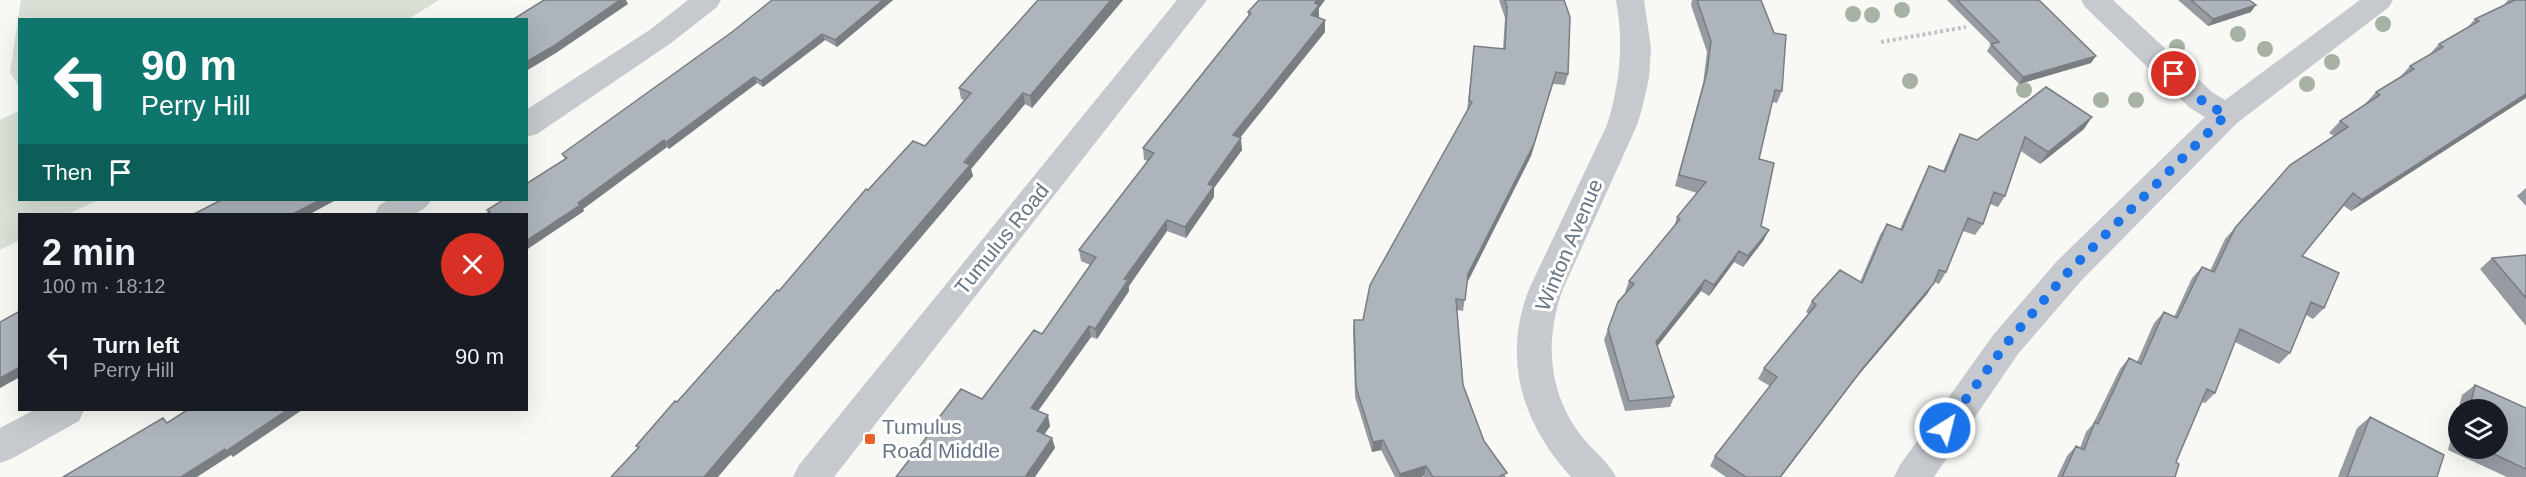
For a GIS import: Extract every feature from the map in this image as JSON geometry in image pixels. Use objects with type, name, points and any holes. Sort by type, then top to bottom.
[{"type":"street","points":[[528,125],[661,36],[707,0]]},
{"type":"street","name":"Tumulus Road","points":[[812,477],[1193,0]]},
{"type":"street","name":"Winton Avenue","points":[[1597,477],[1587,470],[1562,437],[1545,406],[1537,381],[1533,340],[1544,294],[1622,125],[1630,100],[1637,51],[1630,0]]},
{"type":"street","points":[[2095,0],[2201,100],[2226,115]]},
{"type":"street","points":[[1912,477],[2006,344],[2062,279],[2226,115],[2379,0]]},
{"type":"street","points":[[393,213],[413,201]]},
{"type":"street","points":[[0,447],[64,411]]},
{"type":"path","points":[[1881,42],[1966,27]]},
{"type":"shaded area","points":[[21,0],[439,0],[410,18],[18,18]]},
{"type":"shaded area","points":[[18,20],[18,85],[10,72]]},
{"type":"shaded area","points":[[18,111],[18,201],[96,201],[70,213],[18,213],[18,241],[0,250],[0,120]]},
{"type":"building","points":[[544,0],[620,0],[528,61],[528,18],[515,18]]},
{"type":"building","points":[[772,0],[883,0],[835,40],[822,34],[761,81],[754,77],[578,203],[580,205],[528,240],[528,213],[488,213],[490,212],[487,210],[501,201],[528,201],[528,183],[567,158],[562,154],[732,32]]},
{"type":"building","points":[[1038,0],[1111,0],[1030,96],[1023,93],[964,162],[970,165],[704,477],[611,477],[639,447],[636,446],[675,401],[677,402],[777,290],[779,291],[866,189],[868,190],[913,141],[925,146],[971,93],[959,88]]},
{"type":"building","points":[[1259,0],[1317,0],[1315,3],[1319,5],[1311,15],[1325,20],[1233,135],[1241,138],[1208,184],[1214,186],[1185,227],[1167,220],[1124,279],[1128,280],[1095,329],[1089,326],[1031,408],[1048,415],[1037,431],[1052,438],[1025,477],[896,477],[961,389],[982,399],[1034,330],[1042,334],[1096,257],[1079,250],[1154,153],[1143,148]]},
{"type":"building","points":[[1505,0],[1564,0],[1570,17],[1568,74],[1556,72],[1534,144],[1468,274],[1465,300],[1456,299],[1463,385],[1484,441],[1507,473],[1500,477],[1433,477],[1426,466],[1400,474],[1383,440],[1373,442],[1356,387],[1354,320],[1363,320],[1370,285],[1472,102],[1469,101],[1474,46],[1505,49],[1507,7]]},
{"type":"building","points":[[1697,0],[1761,0],[1774,33],[1786,35],[1782,91],[1775,90],[1759,159],[1774,163],[1761,226],[1769,230],[1748,256],[1739,251],[1714,285],[1705,280],[1656,342],[1674,397],[1629,401],[1608,329],[1618,302],[1634,284],[1629,281],[1680,219],[1677,217],[1706,182],[1679,175],[1707,72],[1711,41]]},
{"type":"building","points":[[1957,0],[2039,0],[2096,56],[2023,77],[1991,44],[1999,42]]},
{"type":"building","points":[[2191,0],[2249,0],[2256,5],[2213,19]]},
{"type":"building","points":[[2512,0],[2526,0],[2526,94],[2362,200],[2353,193],[2302,256],[2339,273],[2324,308],[2311,302],[2290,353],[2240,329],[2215,393],[2207,389],[2176,462],[2179,464],[2175,477],[2062,477],[2076,446],[2084,450],[2095,422],[2098,424],[2129,358],[2141,364],[2164,312],[2177,318],[2202,267],[2214,272],[2235,228],[2290,165],[2348,127],[2340,121],[2380,95],[2376,92],[2414,69],[2410,66],[2443,47],[2439,44],[2479,21],[2475,19]]},
{"type":"building","points":[[2046,87],[2092,117],[2048,152],[2025,137],[2005,196],[1994,192],[1983,224],[1968,218],[1946,272],[1939,270],[1934,283],[1863,368],[1780,477],[1746,477],[1715,456],[1777,377],[1764,368],[1816,305],[1812,301],[1840,270],[1862,283],[1887,224],[1902,230],[1929,166],[1945,172],[1960,134],[1977,140]]},
{"type":"building","points":[[219,201],[318,201],[295,213],[196,213]]},
{"type":"building","points":[[2526,255],[2526,298],[2492,258]]},
{"type":"building","points":[[18,312],[18,368],[0,378],[0,322]]},
{"type":"building","points":[[2475,385],[2506,399],[2472,399]]},
{"type":"building","points":[[2508,400],[2526,408],[2526,469],[2505,459],[2508,459]]},
{"type":"building","points":[[185,411],[286,411],[226,451],[225,449],[181,477],[63,477],[163,418],[167,423]]},
{"type":"building","points":[[2370,417],[2444,455],[2437,477],[2347,477]]},
{"type":"place","name":"Tumulus Road Middle","points":[[870,439]]},
{"type":"route","points":[[1945,428],[2006,344],[2069,271],[2226,115],[2201,100],[2174,74]]}]
